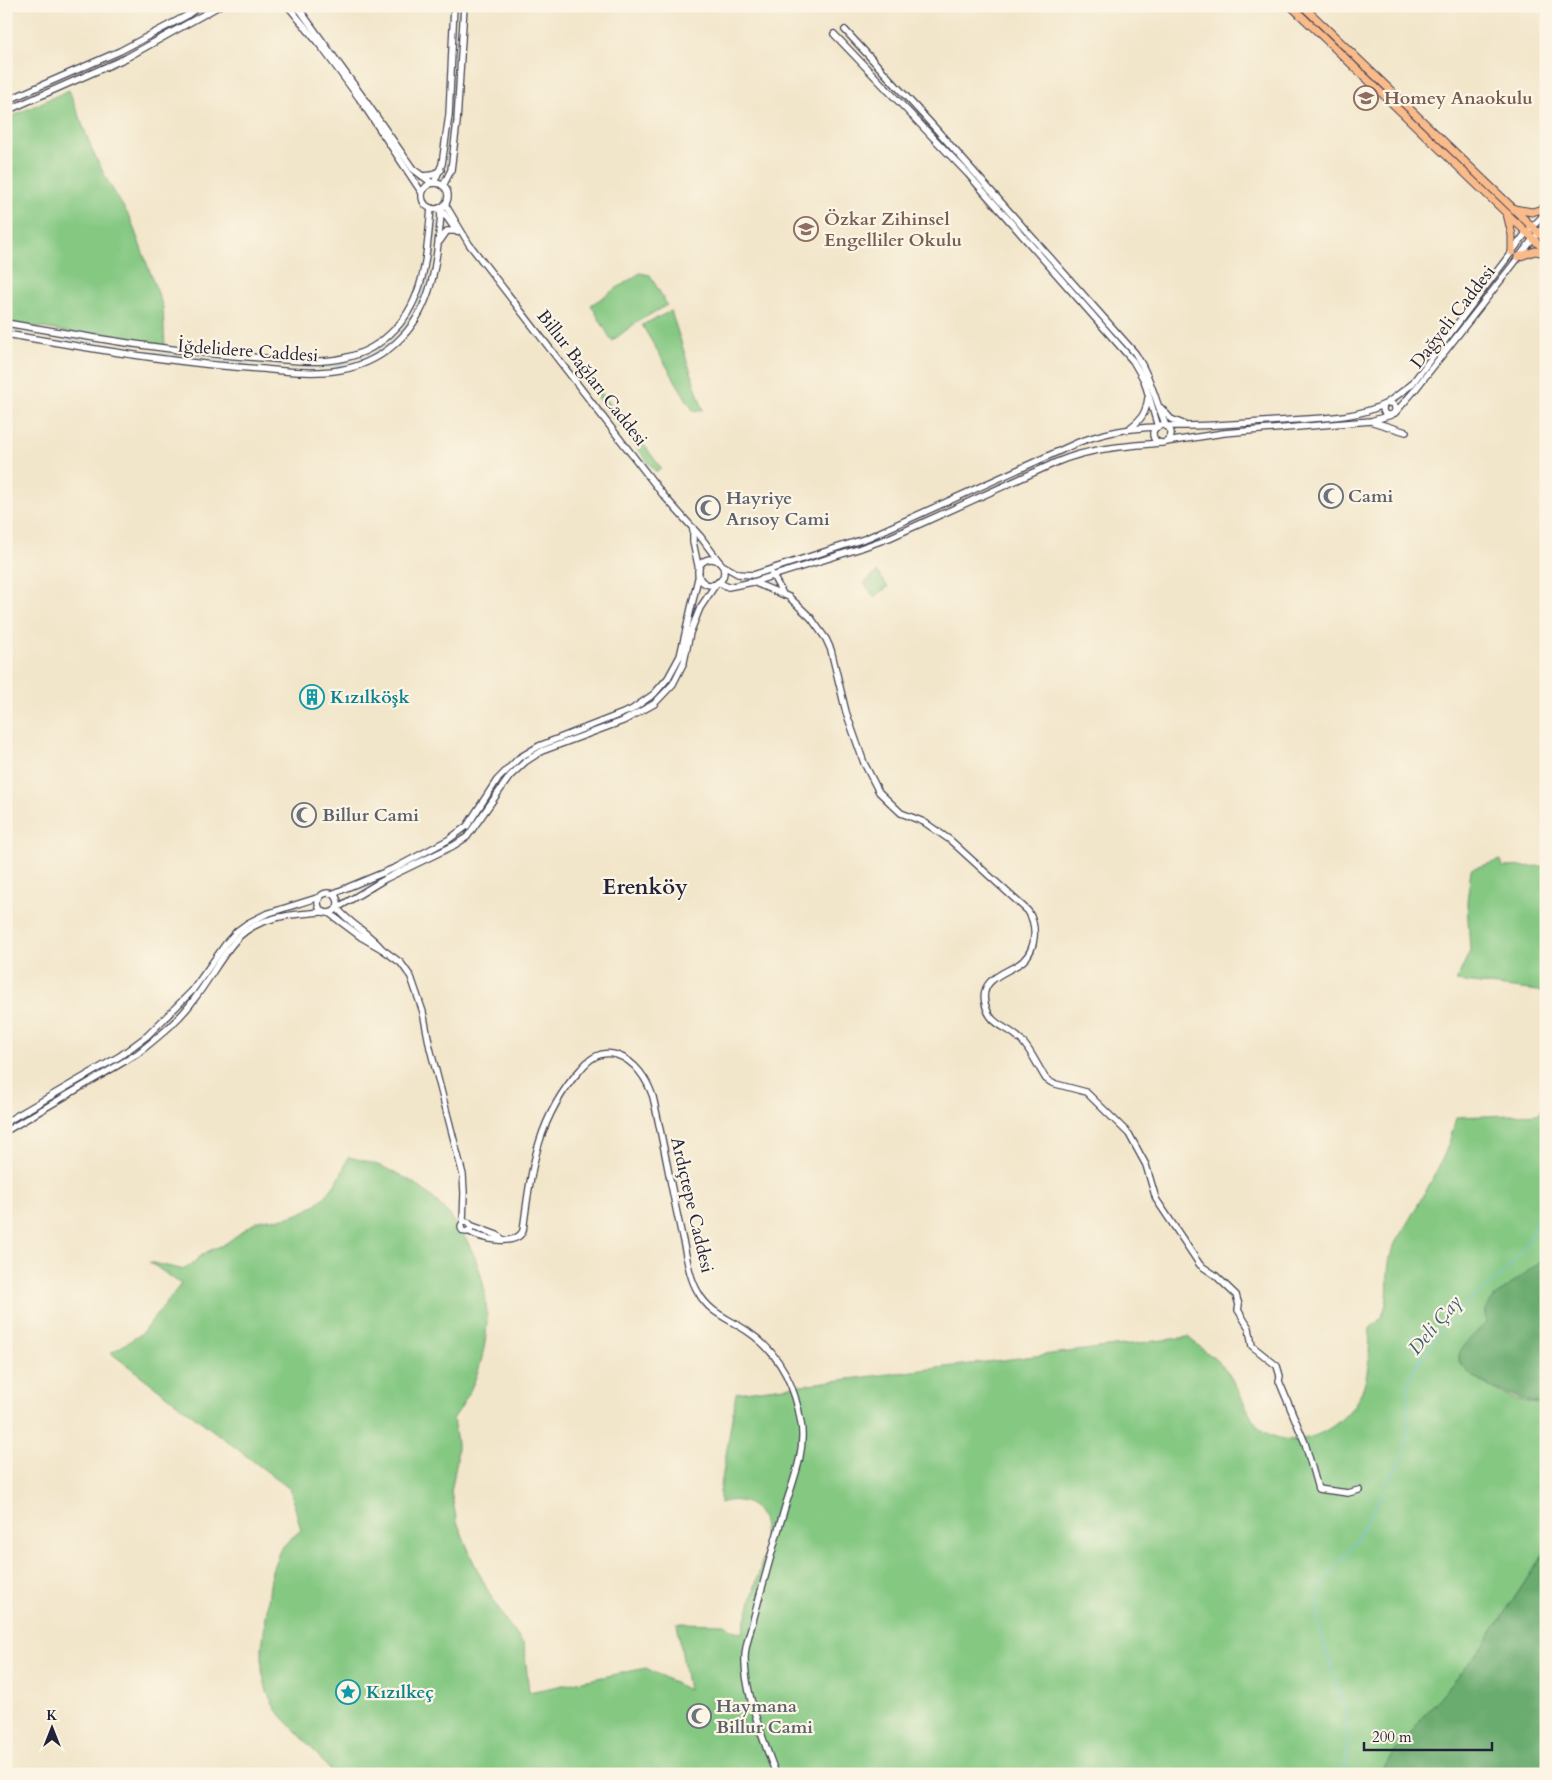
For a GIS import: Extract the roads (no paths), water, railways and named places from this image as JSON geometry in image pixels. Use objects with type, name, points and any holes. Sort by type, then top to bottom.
[{"type":"main road","points":[[1291,6],[1510,211],[1532,226],[1535,236],[1546,252]]},
{"type":"main road","points":[[1303,6],[1510,211],[1526,232],[1546,240]]},
{"type":"main road","points":[[1510,211],[1532,212],[1546,208]]},
{"type":"main road","points":[[1510,211],[1512,252]]},
{"type":"main road","points":[[1518,257],[1535,251],[1546,252]]},
{"type":"street","points":[[6,101],[120,51],[186,16],[199,6]]},
{"type":"street","points":[[6,111],[126,58],[219,6]]},
{"type":"street","points":[[288,6],[324,49],[396,149],[413,169],[420,176],[443,186],[448,193],[442,207]]},
{"type":"street","points":[[297,6],[360,93],[422,193],[424,202],[431,208],[442,207]]},
{"type":"street","points":[[422,193],[426,187],[433,183],[441,170],[450,104],[454,6]]},
{"type":"street","points":[[443,186],[451,170],[458,116],[464,6]]},
{"type":"street","points":[[845,30],[936,129],[1135,354],[1150,378],[1157,404],[1166,426],[1170,430],[1171,436],[1163,442]]},
{"type":"street","points":[[834,34],[968,174],[1133,361],[1144,380],[1158,427],[1154,434],[1156,440],[1163,442]]},
{"type":"street","points":[[420,176],[432,175],[441,170]]},
{"type":"street","points":[[442,207],[456,231],[469,244]]},
{"type":"street","points":[[442,207],[469,244]]},
{"type":"street","name":"İğdelidere Caddesi","points":[[6,334],[199,364],[304,372],[346,369],[368,362],[382,354],[409,330],[418,317],[426,302],[434,274],[442,207]]},
{"type":"street","name":"İğdelidere Caddesi","points":[[6,323],[191,352],[304,362],[337,360],[357,355],[376,345],[389,335],[405,317],[418,293],[428,242],[431,208]]},
{"type":"street","name":"Dağyeli Caddesi","points":[[1166,426],[1262,422],[1358,414],[1394,399],[1410,385],[1526,232],[1546,213]]},
{"type":"street","name":"Dağyeli Caddesi","points":[[1393,414],[1420,384],[1518,257],[1546,225]]},
{"type":"street","points":[[439,243],[448,231],[456,231]]},
{"type":"street","points":[[428,242],[438,251]]},
{"type":"street","name":"Billur Bağları Caddesi","points":[[469,244],[659,489],[721,564]]},
{"type":"street","points":[[1130,428],[1145,413],[1148,393]]},
{"type":"street","points":[[6,1122],[120,1056],[147,1036],[192,991],[227,942],[248,923],[266,914],[326,894],[332,894],[397,867],[448,840],[467,826],[497,780],[519,758],[539,746],[631,710],[654,694],[668,678],[680,656],[699,573],[702,563],[707,560],[712,560],[733,572],[743,575],[772,573],[888,538],[1081,453],[1224,433],[1371,422],[1393,414],[1396,409],[1395,405],[1386,403],[1383,408],[1384,412],[1387,415],[1393,414]]},
{"type":"street","points":[[1157,404],[1171,419],[1178,423],[1195,426]]},
{"type":"street","points":[[1371,422],[1406,432]]},
{"type":"street","points":[[693,528],[693,542],[699,573],[705,583],[717,583],[728,587],[753,582],[772,573],[867,538],[1070,446],[1100,435],[1130,428],[1166,426]]},
{"type":"street","points":[[6,1131],[137,1054],[184,1012],[239,937],[271,919],[301,914],[327,913],[385,879],[453,846],[467,837],[510,776],[526,762],[542,751],[623,722],[654,704],[673,684],[684,662],[690,633],[700,608],[724,573],[721,564]]},
{"type":"street","points":[[772,573],[783,594]]},
{"type":"street","points":[[753,582],[783,594],[801,607],[820,628],[831,650],[846,712],[867,771],[879,792],[901,813],[924,822],[955,844],[1028,911],[1034,924],[1034,941],[1024,960],[997,976],[988,985],[985,991],[985,1004],[989,1014],[996,1023],[1021,1040],[1046,1079],[1052,1083],[1086,1092],[1129,1134],[1146,1165],[1156,1199],[1200,1265],[1215,1275],[1236,1295],[1239,1305],[1238,1310],[1248,1328],[1252,1346],[1277,1366],[1280,1376],[1279,1381],[1305,1444],[1318,1489],[1348,1493],[1359,1490]]},
{"type":"street","points":[[332,894],[337,898],[337,908],[352,924],[373,939],[382,949]]},
{"type":"street","points":[[320,897],[319,907],[361,937],[382,949]]},
{"type":"street","name":"Ardıçtepe Caddesi","points":[[382,949],[402,963],[411,977],[422,1012],[463,1175],[468,1225],[496,1240],[516,1239],[523,1231],[528,1191],[547,1118],[563,1090],[586,1063],[596,1056],[612,1054],[629,1061],[641,1074],[653,1097],[676,1212],[689,1268],[697,1290],[707,1306],[723,1318],[747,1331],[768,1348],[782,1366],[801,1422],[802,1445],[745,1655],[745,1669],[750,1694],[776,1774]]},
{"type":"waterway","points":[[446,165],[454,99],[460,6]]},
{"type":"waterway","points":[[434,238],[437,220]]},
{"type":"waterway","points":[[28,332],[129,350],[190,358],[315,367],[339,366],[363,359],[380,350],[405,327],[420,299],[433,249]]},
{"type":"waterway","points":[[6,329],[19,330]]},
{"type":"waterway","name":"Deli Çay","points":[[1387,1485],[1408,1440],[1408,1385],[1410,1377],[1447,1324],[1516,1259],[1533,1231],[1546,1201]]},
{"type":"waterway","name":"Deli Çay","points":[[1345,1774],[1348,1735],[1346,1713],[1319,1625],[1318,1600],[1326,1578],[1354,1544],[1384,1491]]},
{"type":"place","name":"Homey Anaokulu","points":[[1366,98]]},
{"type":"place","name":"Özkar Zihinsel Engelliler Okulu","points":[[806,229]]},
{"type":"place","name":"Cami","points":[[1331,496]]},
{"type":"place","name":"Hayriye Arısoy Cami","points":[[708,508]]},
{"type":"place","name":"Kızılköşk","points":[[312,697]]},
{"type":"place","name":"Billur Cami","points":[[304,815]]},
{"type":"place","name":"Kızılkeç","points":[[348,1692]]},
{"type":"place","name":"Haymana Billur Cami","points":[[699,1716]]},
{"type":"district","name":"Erenköy","points":[[645,887]]}]
